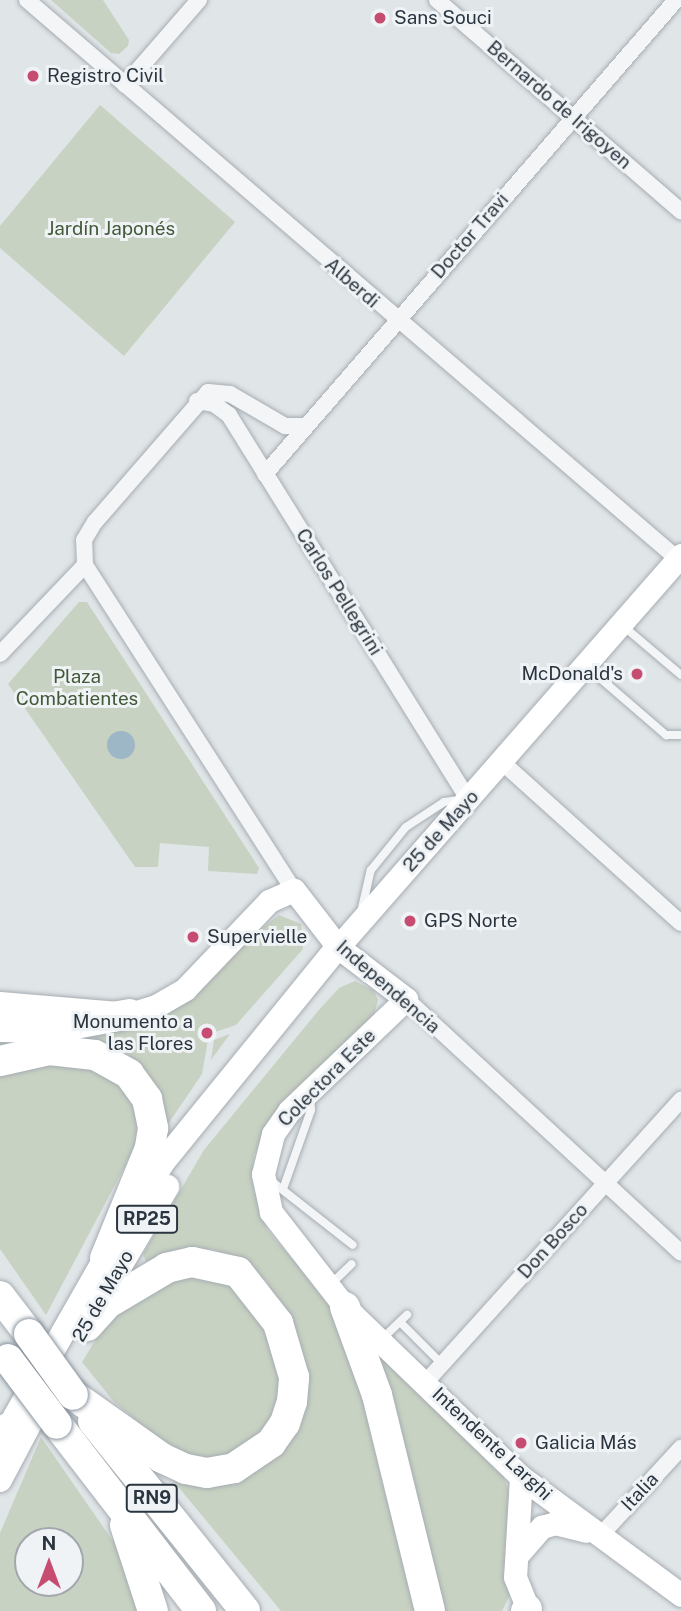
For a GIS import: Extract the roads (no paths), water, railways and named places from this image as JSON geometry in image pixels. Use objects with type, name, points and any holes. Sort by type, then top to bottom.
[{"type":"highway","points":[[0,1027],[53,1028],[130,1014]]},
{"type":"highway","points":[[0,1061],[49,1050],[95,1055],[129,1074],[147,1099],[153,1128],[150,1148],[104,1258]]},
{"type":"highway","points":[[73,1395],[162,1458],[186,1469],[208,1473],[234,1468],[271,1443],[285,1423],[292,1402],[294,1377],[278,1323],[238,1272],[192,1262],[167,1268],[108,1303],[87,1326]]},
{"type":"highway","name":"RN9","points":[[0,1296],[73,1395],[245,1611]]},
{"type":"highway","points":[[336,1297],[377,1395],[430,1611]]},
{"type":"highway","name":"RN9","points":[[3,1353],[201,1611]]},
{"type":"highway","points":[[118,1505],[153,1611]]},
{"type":"main road","name":"25 de Mayo","points":[[3,1436],[104,1258],[163,1163],[338,947],[503,763],[680,559]]},
{"type":"main road","name":"Independencia","points":[[294,890],[338,947],[406,999]]},
{"type":"main road","points":[[0,1003],[130,1014],[185,989],[269,901],[294,890]]},
{"type":"main road","name":"Colectora Este","points":[[336,1297],[271,1212],[263,1174],[273,1134],[310,1092],[406,999]]},
{"type":"main road","name":"25 de Mayo","points":[[0,1480],[207,1112]]},
{"type":"main road","name":"Intendente Larghi","points":[[336,1297],[521,1477],[681,1595]]},
{"type":"main road","points":[[521,1477],[514,1577],[527,1610]]},
{"type":"main road","points":[[517,1556],[530,1535],[555,1523],[600,1536]]},
{"type":"street","name":"Alberdi","points":[[27,0],[397,321],[680,559]]},
{"type":"street","points":[[125,85],[199,0]]},
{"type":"street","name":"Bernardo de Irigoyen","points":[[436,0],[681,211]]},
{"type":"street","name":"Doctor Travi","points":[[265,474],[676,0]]},
{"type":"street","points":[[0,654],[85,565],[84,540],[95,522],[197,401],[218,391],[285,426],[305,426]]},
{"type":"street","name":"Carlos Pellegrini","points":[[197,401],[214,404],[229,415],[468,799]]},
{"type":"street","name":"Independencia","points":[[85,565],[294,890]]},
{"type":"street","points":[[503,763],[681,923]]},
{"type":"street","name":"Independencia","points":[[406,999],[604,1185],[681,1253]]},
{"type":"street","name":"Don Bosco","points":[[425,1383],[681,1100]]},
{"type":"street","name":"Italia","points":[[600,1536],[681,1448]]},
{"type":"lane","points":[[621,625],[681,675]]},
{"type":"lane","points":[[586,666],[666,735],[681,735]]},
{"type":"lane","points":[[283,1189],[311,1110],[310,1092]]},
{"type":"lane","points":[[263,1174],[353,1245]]},
{"type":"lane","points":[[336,1297],[352,1264]]},
{"type":"lane","points":[[379,1341],[407,1315]]},
{"type":"lane","points":[[400,1322],[442,1364]]},
{"type":"water","points":[[121,731],[131,735],[135,745],[131,755],[121,759],[111,755],[107,745],[111,735]]},
{"type":"place","name":"Sans Souci","points":[[380,18]]},
{"type":"place","name":"Registro Civil","points":[[33,76]]},
{"type":"place","name":"McDonald's","points":[[637,674]]},
{"type":"place","name":"GPS Norte","points":[[410,921]]},
{"type":"place","name":"Supervielle","points":[[193,937]]},
{"type":"place","name":"Monumento a las Flores","points":[[207,1033]]},
{"type":"place","name":"Galicia Más","points":[[521,1443]]},
{"type":"park label","name":"Jardín Japonés","points":[[111,229]]},
{"type":"park label","name":"Plaza Combatientes","points":[[77,688]]}]
